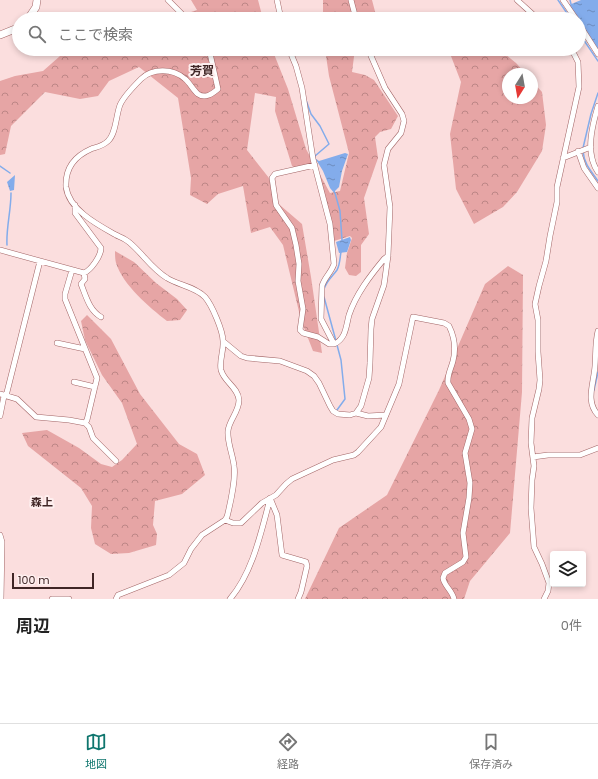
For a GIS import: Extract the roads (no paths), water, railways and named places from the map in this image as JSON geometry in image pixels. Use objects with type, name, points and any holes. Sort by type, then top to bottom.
[{"type":"main road","points":[[33,12],[36,7],[37,0]]},
{"type":"main road","points":[[0,35],[12,30]]},
{"type":"street","points":[[168,0],[180,12]]},
{"type":"street","points":[[277,0],[280,12]]},
{"type":"street","points":[[351,0],[354,12]]},
{"type":"street","points":[[517,0],[530,12]]},
{"type":"street","points":[[564,0],[572,12]]},
{"type":"street","points":[[586,35],[598,54]]},
{"type":"street","points":[[116,599],[118,595],[169,575],[184,563],[191,549],[202,535],[224,520],[228,510],[235,470],[228,430],[236,412],[239,400],[238,394],[221,372],[220,357],[224,342],[221,331],[204,296],[197,291],[169,279],[157,271],[128,242],[89,218],[69,197],[66,187],[70,165],[74,159],[81,153],[103,145],[110,140],[121,103],[141,79],[153,72],[163,71],[180,75],[198,94],[206,96],[218,89],[211,56]]},
{"type":"street","points":[[292,56],[301,84],[315,165],[330,224],[334,264],[322,286],[321,319],[334,344]]},
{"type":"street","points":[[356,413],[361,406],[369,378],[372,319],[384,285],[388,256],[390,207],[384,166],[388,149],[401,133],[404,121],[402,114],[385,88],[371,56]]},
{"type":"street","points":[[544,599],[548,591],[549,583],[533,542],[531,508],[533,458],[531,443],[532,418],[540,380],[538,320],[535,304],[546,261],[557,202],[557,187],[579,87],[578,62],[575,56]]},
{"type":"street","points":[[598,106],[588,148],[598,172]]},
{"type":"street","points":[[563,158],[588,148]]},
{"type":"street","points":[[579,151],[584,168],[598,188]]},
{"type":"street","points":[[315,165],[275,174],[272,178],[276,205],[292,228],[296,245],[299,264],[298,281],[303,310],[300,330],[304,333],[318,337],[329,344],[334,344],[341,340],[345,332],[349,314],[362,288],[384,259],[388,256]]},
{"type":"street","points":[[75,205],[75,213],[101,248],[101,252],[89,271],[84,274]]},
{"type":"street","points":[[0,250],[84,274]]},
{"type":"street","points":[[0,416],[4,395],[40,261]]},
{"type":"street","points":[[72,270],[65,299],[97,378],[85,423]]},
{"type":"street","points":[[84,274],[85,279],[81,284],[86,297],[97,314],[101,317]]},
{"type":"street","points":[[224,520],[233,523],[240,523],[262,502],[276,495],[292,479],[334,460],[354,455],[358,452],[381,427],[399,384],[413,317],[444,323],[449,326],[454,343],[453,360],[447,377],[448,383],[469,418],[472,429],[465,453],[470,483],[463,533],[466,556],[463,562],[445,573],[442,578],[453,594],[454,599]]},
{"type":"street","points":[[598,331],[591,399],[592,406],[598,415]]},
{"type":"street","points":[[224,342],[241,356],[247,358],[280,361],[307,371],[314,376],[333,411],[338,414],[344,416],[356,413],[368,416],[386,415]]},
{"type":"street","points":[[57,343],[85,349]]},
{"type":"street","points":[[74,382],[95,387]]},
{"type":"street","points":[[4,395],[17,399],[36,417],[85,423],[90,427],[93,438],[116,461]]},
{"type":"street","points":[[533,458],[548,455],[580,454],[598,448]]},
{"type":"street","points":[[230,599],[236,592],[248,570],[256,548],[270,498]]},
{"type":"street","points":[[270,498],[276,515],[282,555],[306,562],[307,566],[298,599]]},
{"type":"street","points":[[0,535],[2,542],[1,599]]},
{"type":"street","points":[[52,599],[69,599]]},
{"type":"water","points":[[581,0],[598,0],[598,49],[586,31],[586,12],[574,12],[569,5]]},
{"type":"water","points":[[345,153],[348,154],[342,171],[339,187],[335,191],[335,194],[330,188],[323,171],[315,158],[319,161]]},
{"type":"water","points":[[15,175],[14,190],[10,191],[7,182]]},
{"type":"water","points":[[350,237],[351,240],[347,252],[339,253],[336,242]]},
{"type":"waterway","points":[[558,0],[566,12]]},
{"type":"waterway","points":[[570,0],[571,4]]},
{"type":"waterway","points":[[586,43],[598,61]]},
{"type":"waterway","points":[[583,148],[591,114],[598,93]]},
{"type":"waterway","points":[[306,100],[311,114],[320,126],[329,144],[315,156],[315,158]]},
{"type":"waterway","points":[[583,151],[586,164],[598,181]]},
{"type":"waterway","points":[[0,166],[10,173]]},
{"type":"waterway","points":[[7,245],[11,193]]},
{"type":"waterway","points":[[335,193],[340,211],[342,240]]},
{"type":"waterway","points":[[324,289],[338,268],[341,252]]},
{"type":"waterway","points":[[324,297],[336,341]]},
{"type":"waterway","points":[[337,345],[341,360],[345,399],[337,410]]},
{"type":"waterway","points":[[594,390],[598,372]]},
{"type":"district","name":"芳賀","points":[[202,71]]},
{"type":"district","name":"森上","points":[[42,502]]}]
